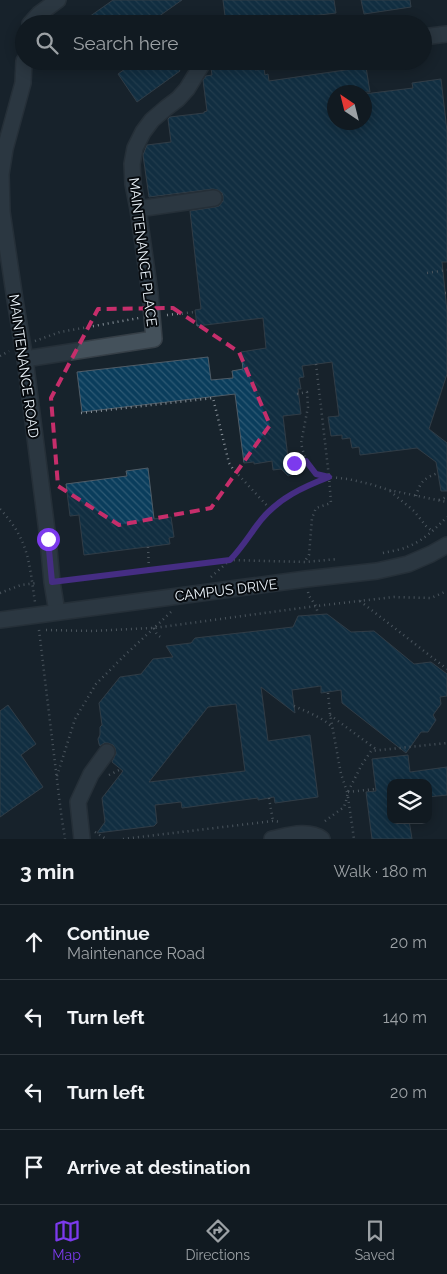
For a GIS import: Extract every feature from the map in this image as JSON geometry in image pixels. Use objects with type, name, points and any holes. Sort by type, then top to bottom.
[{"type":"street","points":[[38,15],[58,0]]},
{"type":"street","points":[[432,36],[447,34]]},
{"type":"street","name":"MAINTENANCE ROAD","points":[[23,70],[22,83],[0,181],[6,245],[24,353],[57,612]]},
{"type":"street","name":"MAINTENANCE PLACE","points":[[24,353],[154,339],[153,317],[133,184],[132,164],[135,148],[143,132],[152,120],[178,99],[187,89],[199,70]]},
{"type":"street","points":[[138,209],[214,198]]},
{"type":"street","name":"CAMPUS DRIVE","points":[[0,620],[377,571],[408,564],[447,545]]},
{"type":"street","points":[[82,839],[78,802],[91,774],[107,752]]},
{"type":"street","points":[[274,839],[297,834],[317,836],[325,832]]},
{"type":"path","points":[[427,273],[447,270]]},
{"type":"path","points":[[0,356],[11,350],[24,353],[43,338],[60,332],[138,318],[195,312]]},
{"type":"path","points":[[304,562],[309,555],[312,518],[316,508],[331,503],[316,364]]},
{"type":"path","points":[[296,394],[307,392],[308,407],[301,443],[306,461],[316,474],[355,480],[389,490],[447,502]]},
{"type":"path","points":[[81,413],[213,398],[229,463],[271,510]]},
{"type":"path","points":[[294,463],[306,461]]},
{"type":"path","points":[[416,496],[418,487],[423,480],[438,473]]},
{"type":"path","points":[[210,577],[240,550],[262,519],[280,501],[295,491],[329,477]]},
{"type":"path","points":[[389,490],[414,511],[432,531]]},
{"type":"path","points":[[439,500],[447,497]]},
{"type":"path","points":[[0,509],[18,532],[28,554],[36,615]]},
{"type":"path","points":[[378,555],[407,547],[421,540],[447,517]]},
{"type":"path","points":[[148,547],[149,570]]},
{"type":"path","points":[[0,593],[32,584],[230,560],[304,562],[340,559]]},
{"type":"path","points":[[65,839],[39,629],[92,631],[154,628],[394,597],[431,598],[447,591]]},
{"type":"path","points":[[57,777],[75,719],[96,684],[190,594]]},
{"type":"path","points":[[360,601],[447,669]]},
{"type":"path","points":[[154,628],[158,636],[163,638]]},
{"type":"path","points":[[328,693],[341,774],[348,792],[354,839]]},
{"type":"path","points":[[294,706],[328,723],[333,729]]},
{"type":"path","points":[[330,714],[377,750]]},
{"type":"path","points":[[317,821],[325,822],[344,807],[348,792],[367,755],[371,751],[447,743]]},
{"type":"path","points":[[348,792],[375,789]]},
{"type":"path","points":[[269,798],[273,821]]},
{"type":"path","points":[[123,839],[273,821],[285,822]]},
{"type":"path","points":[[325,822],[325,832]]},
{"type":"highlighted area","points":[[173,308],[239,352],[270,425],[211,508],[119,525],[58,486],[51,398],[98,309]]},
{"type":"building","points":[[113,0],[182,0],[161,15],[92,15]]},
{"type":"building","points":[[223,0],[334,0],[336,13],[319,15],[225,15]]},
{"type":"building","points":[[361,0],[410,0],[411,7],[364,14]]},
{"type":"building","points":[[124,70],[180,71],[137,102],[118,74]]},
{"type":"building","points":[[211,70],[264,70],[265,75],[268,74],[269,81],[345,70],[366,70],[369,85],[327,85],[327,130],[372,130],[372,93],[413,88],[412,83],[441,79],[447,131],[447,262],[442,262],[447,311],[447,374],[429,429],[447,443],[447,491],[441,491],[436,462],[417,448],[360,455],[359,447],[352,448],[350,438],[342,439],[342,435],[331,436],[328,417],[339,416],[332,362],[302,366],[304,377],[299,378],[301,389],[298,389],[301,414],[283,416],[288,458],[296,466],[295,473],[288,476],[281,469],[273,470],[272,461],[254,464],[254,462],[244,463],[235,394],[82,412],[77,372],[208,357],[211,380],[233,378],[232,371],[243,369],[241,352],[266,348],[263,318],[197,326],[195,310],[201,309],[190,211],[219,206],[223,201],[222,193],[213,189],[149,197],[143,155],[147,145],[171,142],[168,119],[170,117],[207,111],[203,80],[206,76],[212,75]]},
{"type":"building","points":[[148,468],[154,519],[171,517],[174,537],[169,538],[170,544],[84,555],[79,515],[70,516],[66,484],[127,476],[126,471]]},
{"type":"building","points":[[327,614],[351,632],[374,631],[414,664],[431,662],[447,674],[447,696],[440,697],[441,704],[433,715],[436,720],[428,732],[421,732],[406,753],[342,703],[341,690],[321,693],[321,686],[292,690],[295,713],[261,687],[268,741],[310,735],[318,797],[275,803],[274,797],[258,800],[258,798],[182,808],[181,802],[155,805],[157,823],[154,826],[97,833],[105,822],[102,798],[123,771],[112,762],[116,753],[113,745],[104,743],[100,746],[99,744],[98,739],[102,725],[99,703],[120,677],[141,674],[153,659],[173,657],[166,646],[191,643],[195,638],[293,627],[298,616]],"holes":[[[236,704],[245,771],[149,782],[208,707]]]},
{"type":"building","points":[[8,705],[36,744],[21,755],[43,787],[0,817],[0,711]]},
{"type":"building","points":[[408,755],[410,772],[447,767],[447,795],[432,797],[432,779],[387,779],[387,824],[410,824],[412,839],[372,839],[366,792],[376,791],[372,759]]},
{"type":"route","points":[[48,539],[52,582],[230,560],[240,550],[262,519],[280,501],[295,491],[329,477],[316,474],[306,461],[294,463]]}]
